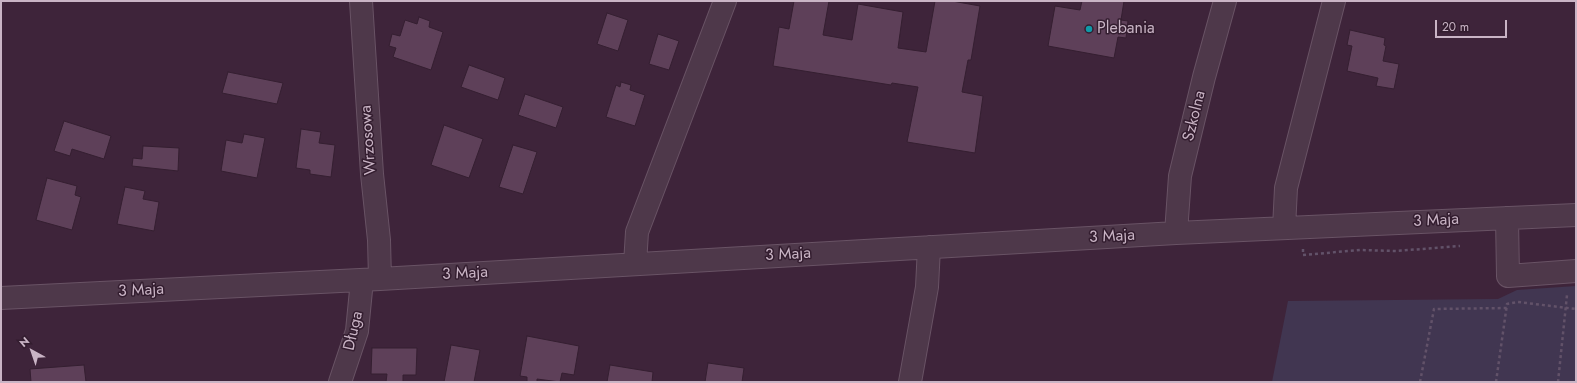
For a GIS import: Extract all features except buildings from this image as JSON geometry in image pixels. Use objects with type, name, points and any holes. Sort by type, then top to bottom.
[{"type":"street","name":"Wrzosowa","points":[[361,1],[371,167],[379,240],[371,279]]},
{"type":"street","points":[[635,264],[637,232],[725,1]]},
{"type":"street","name":"Szkolna","points":[[1176,233],[1180,176],[1204,77],[1225,1]]},
{"type":"street","points":[[1284,228],[1286,188],[1334,1]]},
{"type":"street","name":"3 Maja","points":[[1,298],[371,279],[1176,233],[1576,215]]},
{"type":"street","points":[[1507,218],[1508,276],[1572,271]]},
{"type":"street","points":[[910,382],[927,287],[929,247]]},
{"type":"street","name":"Długa","points":[[340,382],[358,331],[371,279]]},
{"type":"path","points":[[1558,382],[1566,308],[1572,271]]},
{"type":"path","points":[[1496,382],[1508,304],[1518,302],[1576,309]]},
{"type":"path","points":[[1420,382],[1434,308],[1507,308]]},
{"type":"shaded area","points":[[1576,286],[1576,382],[1272,382],[1288,301],[1498,299],[1517,290]]},
{"type":"place","name":"Plebania","points":[[1089,29]]}]
